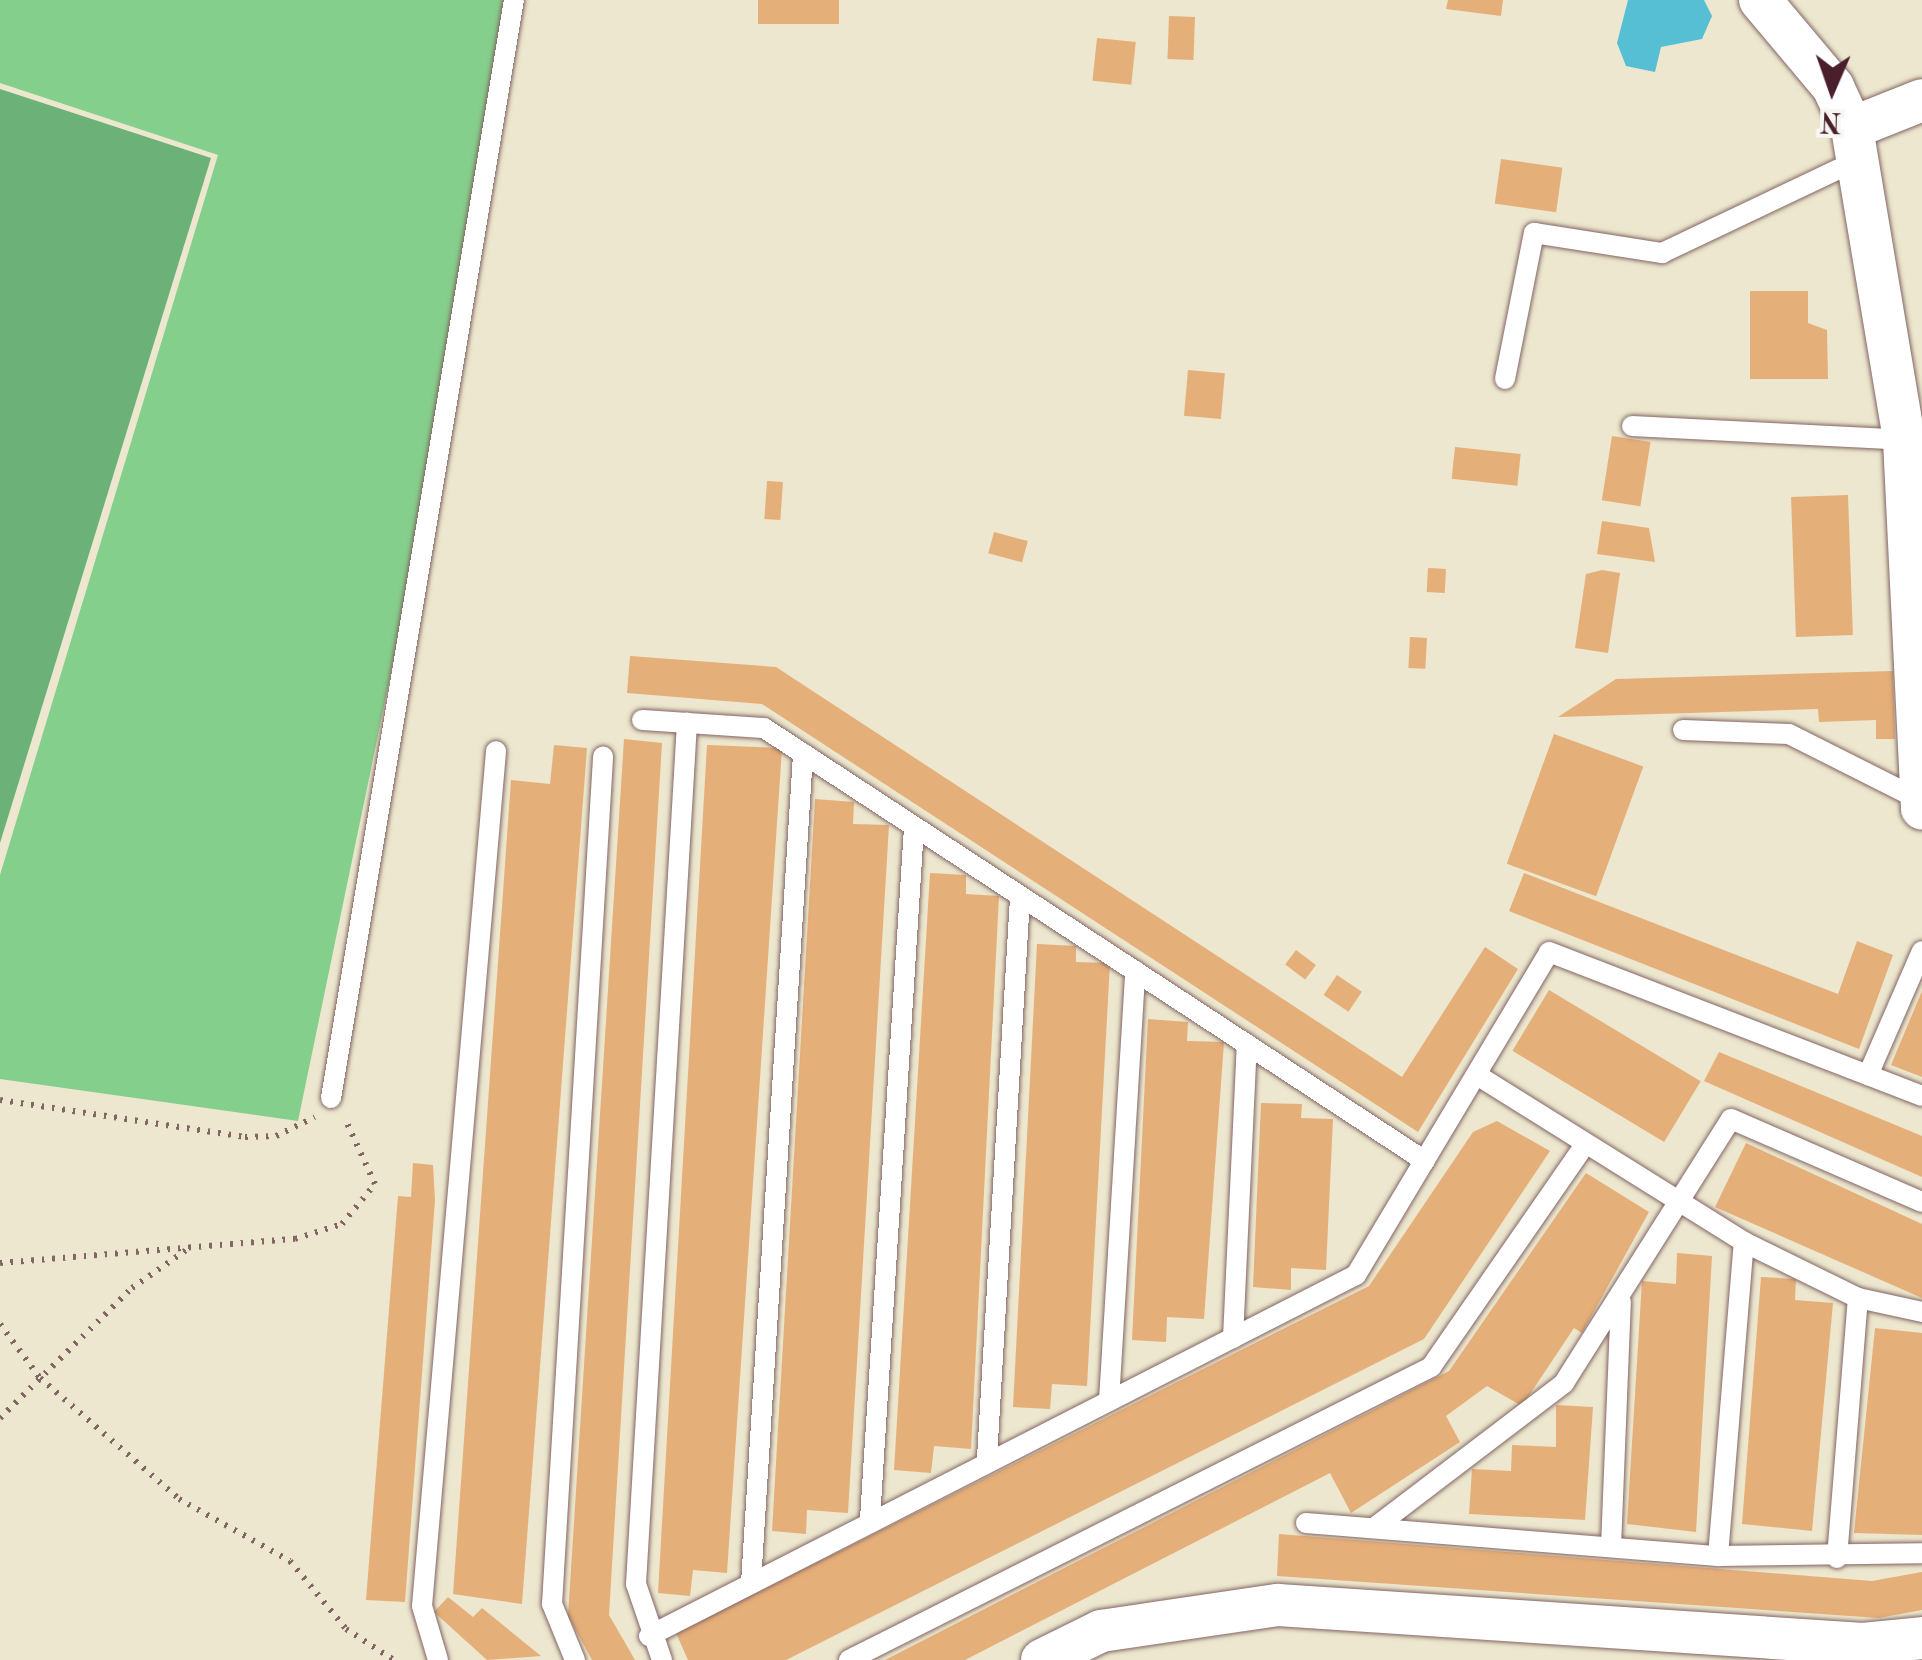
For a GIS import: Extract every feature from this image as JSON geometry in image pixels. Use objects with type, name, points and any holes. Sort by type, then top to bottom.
[{"type":"street","points":[[1760,0],[1833,87],[1853,145],[1904,440],[1920,804]]},
{"type":"street","points":[[1853,145],[1922,100]]},
{"type":"street","points":[[1042,1660],[1102,1631],[1278,1605],[1864,1644],[1922,1638]]},
{"type":"lane","points":[[332,1098],[514,0]]},
{"type":"lane","points":[[1505,379],[1534,233],[1662,253],[1853,145]]},
{"type":"lane","points":[[1632,426],[1904,440]]},
{"type":"lane","points":[[642,720],[764,728],[1425,1161]]},
{"type":"lane","points":[[662,1660],[649,1636],[636,1584],[687,723]]},
{"type":"lane","points":[[1683,730],[1790,734],[1920,804]]},
{"type":"lane","points":[[438,1660],[422,1606],[496,752]]},
{"type":"lane","points":[[751,1582],[803,754]]},
{"type":"lane","points":[[575,1660],[552,1604],[603,757]]},
{"type":"lane","points":[[870,1520],[914,828]]},
{"type":"lane","points":[[987,1458],[1020,898]]},
{"type":"lane","points":[[1868,1075],[1922,951]]},
{"type":"lane","points":[[649,1636],[987,1458],[1110,1401],[1356,1275],[1548,952],[1922,1096]]},
{"type":"lane","points":[[1110,1401],[1135,971]]},
{"type":"lane","points":[[1233,1338],[1247,1044]]},
{"type":"lane","points":[[1477,1075],[1744,1242],[1858,1298],[1922,1312]]},
{"type":"lane","points":[[1374,1528],[1564,1383],[1684,1205],[1731,1119],[1922,1202]]},
{"type":"lane","points":[[848,1660],[1430,1368],[1586,1144]]},
{"type":"lane","points":[[1718,1556],[1744,1242]]},
{"type":"lane","points":[[1837,1558],[1858,1298]]},
{"type":"lane","points":[[1611,1547],[1621,1299]]},
{"type":"lane","points":[[1306,1522],[1718,1556],[1837,1558],[1922,1553]]},
{"type":"path","points":[[0,1100],[246,1137],[311,1122],[332,1098],[375,1184],[342,1224],[295,1239],[195,1244],[0,1263]]},
{"type":"path","points":[[0,1418],[132,1288],[195,1244]]},
{"type":"path","points":[[0,1324],[40,1378],[179,1499],[290,1561],[346,1630],[394,1660]]},
{"type":"green space","points":[[0,0],[504,0],[411,576],[298,1121],[0,1079],[0,875],[218,155],[0,83]]},
{"type":"green space","points":[[0,89],[211,158],[0,843]]},
{"type":"water","points":[[1628,0],[1704,0],[1712,16],[1702,39],[1661,47],[1655,72],[1626,66],[1617,43]]},
{"type":"building","points":[[758,0],[839,0],[839,24],[758,24]]},
{"type":"building","points":[[1448,0],[1503,0],[1501,16],[1446,9]]},
{"type":"building","points":[[1169,16],[1195,17],[1193,60],[1167,59]]},
{"type":"building","points":[[1097,38],[1136,42],[1131,85],[1093,81]]},
{"type":"building","points":[[1501,159],[1562,168],[1556,212],[1495,204]]},
{"type":"building","points":[[1750,291],[1808,291],[1808,323],[1827,330],[1828,379],[1750,379]]},
{"type":"building","points":[[1188,370],[1225,373],[1221,419],[1184,416]]},
{"type":"building","points":[[1612,436],[1651,442],[1640,506],[1602,500]]},
{"type":"building","points":[[1455,447],[1521,454],[1517,486],[1452,479]]},
{"type":"building","points":[[767,481],[783,482],[780,520],[764,519]]},
{"type":"building","points":[[1848,495],[1853,635],[1796,637],[1791,497]]},
{"type":"building","points":[[1602,521],[1649,528],[1655,562],[1597,554]]},
{"type":"building","points":[[994,532],[1028,541],[1022,562],[988,553]]},
{"type":"building","points":[[1428,568],[1446,569],[1445,593],[1427,592]]},
{"type":"building","points":[[1602,570],[1620,573],[1608,653],[1575,648],[1586,574]]},
{"type":"building","points":[[1410,637],[1427,638],[1425,669],[1408,668]]},
{"type":"building","points":[[630,656],[776,667],[1402,1077],[1485,947],[1518,969],[1418,1132],[762,704],[627,693]]},
{"type":"building","points":[[1893,671],[1895,739],[1876,739],[1876,720],[1819,722],[1818,709],[1558,717],[1616,679]]},
{"type":"building","points":[[1554,734],[1643,766],[1596,896],[1507,864]]},
{"type":"building","points":[[624,739],[662,743],[609,1615],[635,1660],[592,1660],[568,1616]]},
{"type":"building","points":[[554,745],[587,748],[522,1604],[453,1594],[511,780],[550,784]]},
{"type":"building","points":[[707,745],[782,748],[727,1573],[693,1570],[690,1596],[658,1593]]},
{"type":"building","points":[[815,799],[854,802],[853,824],[889,825],[848,1513],[807,1510],[806,1534],[772,1531]]},
{"type":"building","points":[[930,873],[966,875],[966,894],[999,896],[971,1449],[934,1446],[931,1473],[894,1470]]},
{"type":"building","points":[[1524,873],[1838,994],[1857,941],[1893,955],[1859,1049],[1509,911]]},
{"type":"building","points":[[1037,944],[1076,946],[1076,962],[1110,963],[1087,1386],[1052,1384],[1050,1409],[1013,1407]]},
{"type":"building","points":[[1296,950],[1316,965],[1305,979],[1285,964]]},
{"type":"building","points":[[1337,975],[1362,992],[1348,1012],[1324,995]]},
{"type":"building","points":[[1549,990],[1701,1081],[1664,1142],[1512,1051]]},
{"type":"building","points":[[1922,991],[1922,1077],[1891,1065]]},
{"type":"building","points":[[1148,1019],[1188,1022],[1187,1041],[1224,1042],[1204,1319],[1167,1317],[1166,1342],[1132,1340]]},
{"type":"building","points":[[1719,1052],[1922,1136],[1922,1177],[1704,1081]]},
{"type":"building","points":[[1261,1103],[1302,1104],[1301,1118],[1333,1119],[1326,1270],[1291,1268],[1291,1290],[1253,1287]]},
{"type":"building","points":[[1497,1121],[1550,1151],[1424,1339],[786,1660],[688,1660],[676,1633],[1369,1286],[1473,1132]]},
{"type":"building","points":[[1746,1143],[1922,1224],[1922,1298],[1715,1207]]},
{"type":"building","points":[[413,1163],[433,1165],[435,1200],[405,1602],[366,1600],[398,1196],[411,1197]]},
{"type":"building","points":[[1586,1173],[1649,1212],[1582,1333],[1574,1328],[1522,1406],[1487,1386],[1446,1416],[1460,1442],[1351,1513],[1330,1473],[965,1660],[885,1660],[1449,1371]]},
{"type":"building","points":[[1677,1253],[1712,1256],[1696,1532],[1627,1524],[1642,1281],[1676,1284]]},
{"type":"building","points":[[1761,1277],[1796,1279],[1795,1300],[1833,1303],[1812,1531],[1742,1524]]},
{"type":"building","points":[[1875,1328],[1922,1333],[1922,1535],[1854,1533]]},
{"type":"building","points":[[1556,1405],[1593,1407],[1585,1520],[1469,1514],[1472,1469],[1511,1471],[1512,1445],[1556,1447]]},
{"type":"building","points":[[1279,1534],[1872,1581],[1922,1572],[1922,1610],[1879,1618],[1277,1576]]},
{"type":"building","points":[[448,1597],[473,1617],[482,1608],[541,1656],[487,1660],[434,1612]]}]
